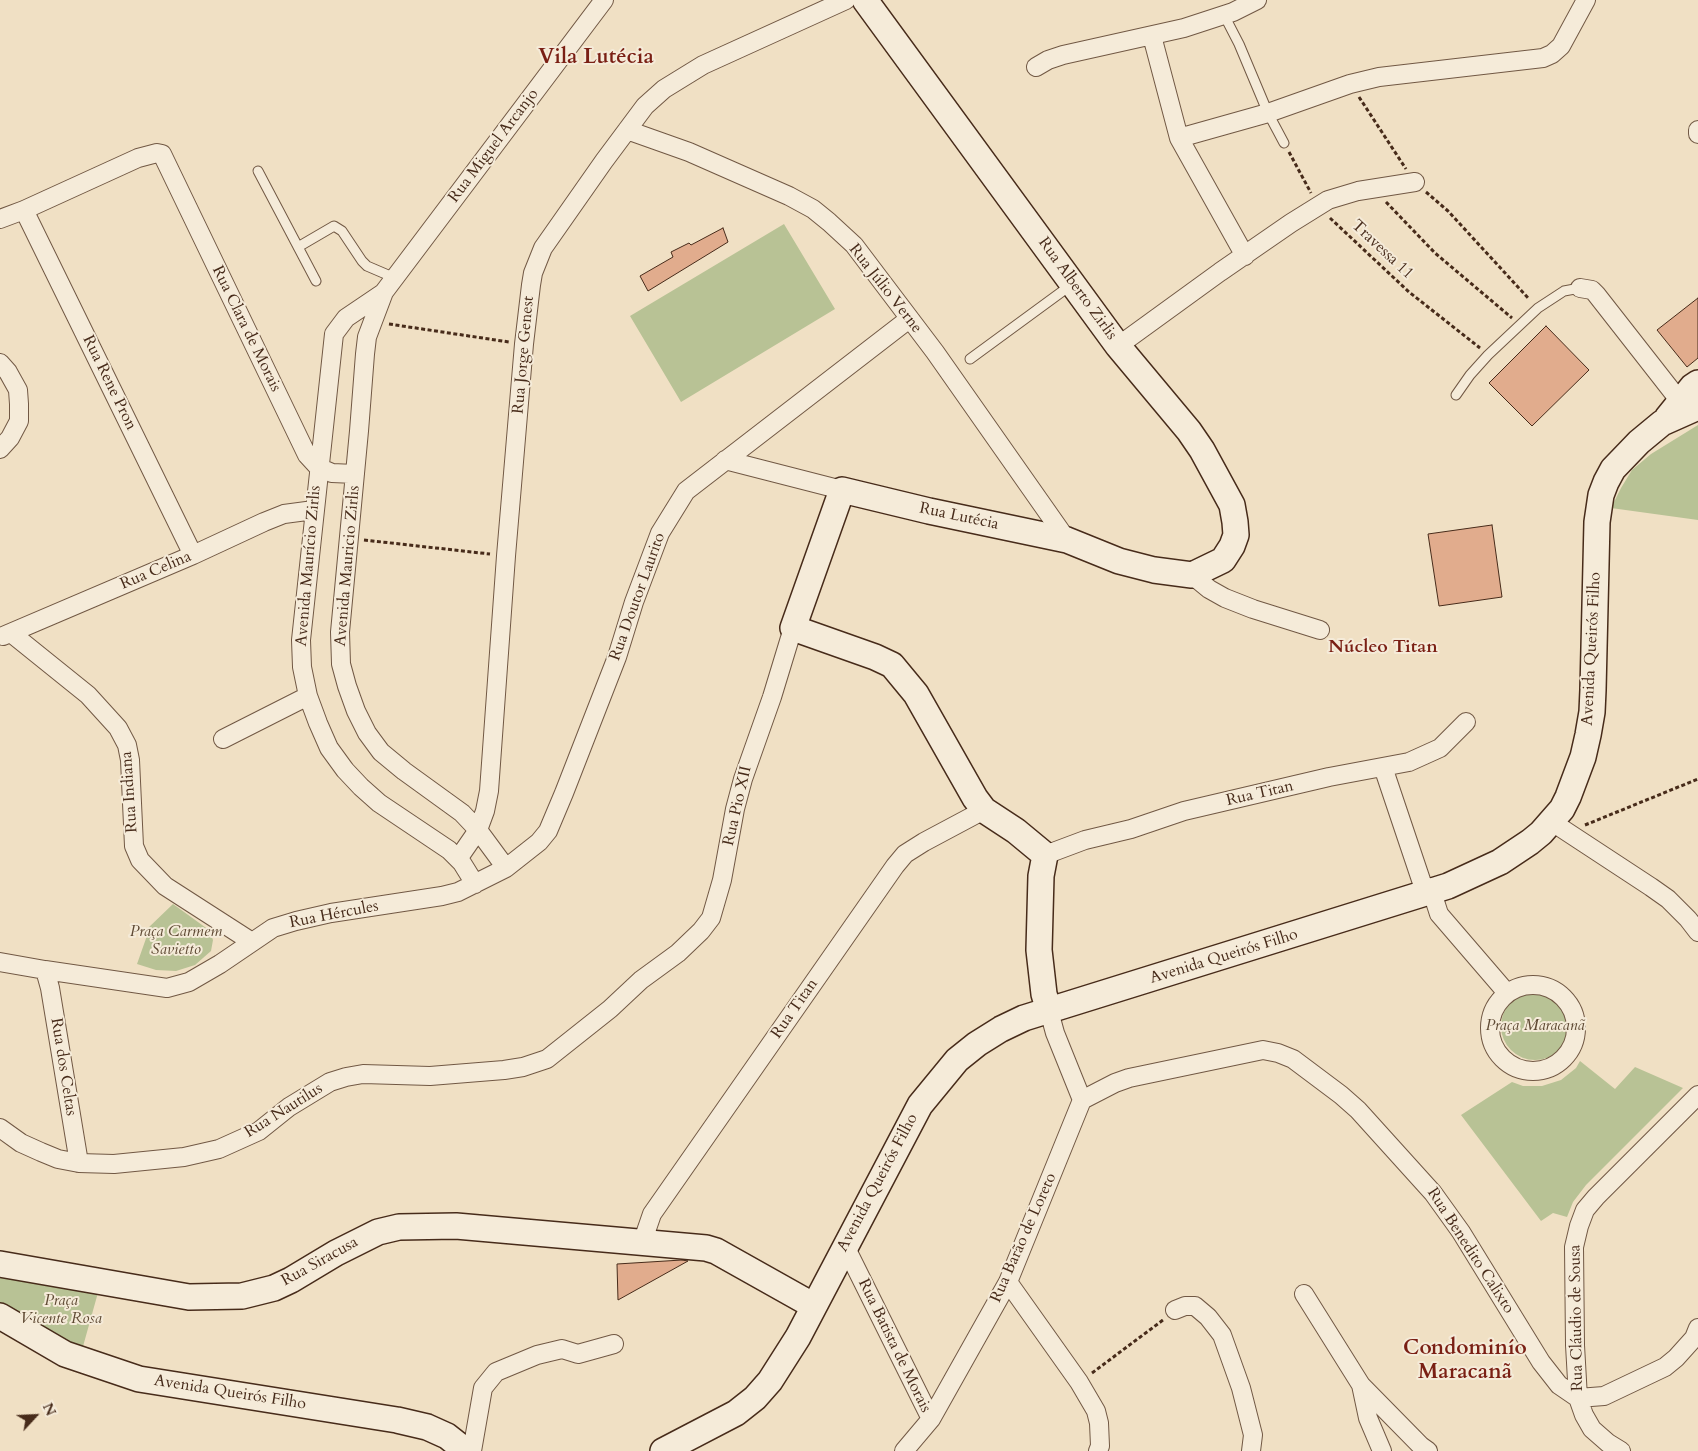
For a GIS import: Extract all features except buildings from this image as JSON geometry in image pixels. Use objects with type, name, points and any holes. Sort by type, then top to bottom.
[{"type":"main road","name":"Rua Alberto Zirlis","points":[[865,0],[1118,346],[1189,431],[1202,450],[1232,505],[1236,534],[1232,546],[1223,560],[1192,575]]},
{"type":"main road","name":"Avenida Queirós Filho","points":[[663,1451],[736,1413],[770,1382],[785,1360],[920,1104],[956,1060],[977,1044],[1001,1029],[1024,1018],[1432,892],[1500,862],[1530,842],[1552,822],[1562,809],[1575,781],[1583,757],[1592,712],[1596,536],[1601,495],[1613,469],[1639,442],[1688,407],[1698,383]]},
{"type":"main road","name":"Rua Lutécia","points":[[842,490],[928,511],[1067,540],[1118,561],[1154,570],[1192,575]]},
{"type":"main road","name":"Rua Pio XII","points":[[793,628],[842,490]]},
{"type":"main road","points":[[793,628],[875,657],[892,666],[916,694],[975,798],[984,810],[1016,831],[1045,855],[1041,876],[1039,950],[1044,994],[1049,1011]]},
{"type":"main road","name":"Rua Siracusa","points":[[0,1264],[189,1297],[242,1296],[274,1288],[357,1241],[378,1232],[399,1227],[456,1226],[706,1248],[716,1251],[814,1306]]},
{"type":"main road","name":"Avenida Queirós Filho","points":[[0,1316],[65,1354],[139,1379],[397,1420],[427,1427],[447,1436],[466,1451]]},
{"type":"street","name":"Rua Miguel Arcanjo","points":[[384,292],[604,0]]},
{"type":"street","name":"Rua Jorge Genest","points":[[458,858],[478,830],[485,812],[489,791],[524,344],[533,273],[543,248],[645,106],[664,89],[703,65],[846,0]]},
{"type":"street","points":[[1036,67],[1048,60],[1063,55],[1184,28],[1224,15],[1257,0]]},
{"type":"street","points":[[1179,138],[1268,113],[1350,84],[1379,77],[1548,56],[1561,46],[1586,0]]},
{"type":"street","points":[[1152,36],[1179,138],[1245,256]]},
{"type":"street","name":"Rua Júlio Verne","points":[[627,130],[724,167],[789,196],[813,209],[854,245],[935,352],[1067,540]]},
{"type":"street","name":"Rua Clara de Morais","points":[[24,210],[138,158],[157,153],[162,154],[300,441],[307,455],[318,467]]},
{"type":"street","points":[[1118,346],[1220,272],[1328,200],[1358,191],[1415,182]]},
{"type":"street","points":[[0,219],[24,210]]},
{"type":"street","name":"Rua Rene Pron","points":[[24,210],[194,555]]},
{"type":"street","points":[[1580,288],[1592,290],[1596,294],[1688,407]]},
{"type":"street","points":[[336,329],[346,318],[384,292]]},
{"type":"street","name":"Avenida Mauricio Zirlis","points":[[384,292],[370,329],[340,632],[341,664],[356,711],[367,733],[381,752],[462,813],[478,830],[506,868]]},
{"type":"street","name":"Rua Doutor Laurito","points":[[506,868],[539,842],[548,830],[617,657],[634,602],[660,533],[686,491],[909,319]]},
{"type":"street","points":[[336,329],[349,327],[370,329]]},
{"type":"street","name":"Avenida Maurício Zirlis","points":[[336,329],[331,351],[301,640],[302,667],[308,696],[329,748],[345,770],[379,802],[449,850],[458,858],[475,884]]},
{"type":"street","points":[[0,363],[8,372],[18,390],[19,404],[19,421],[10,438],[0,449]]},
{"type":"street","name":"Rua Lutécia","points":[[725,460],[842,490]]},
{"type":"street","points":[[318,467],[332,473],[355,474]]},
{"type":"street","name":"Rua Celina","points":[[5,635],[194,555],[284,514],[314,510]]},
{"type":"street","points":[[1192,575],[1209,590],[1225,598],[1320,630]]},
{"type":"street","name":"Rua Pio XII","points":[[547,1059],[610,1009],[641,980],[678,953],[701,931],[711,918],[722,880],[735,810],[743,779],[772,697],[793,628]]},
{"type":"street","name":"Rua Indiana","points":[[5,635],[88,695],[118,728],[127,745],[130,760],[134,846],[140,860],[165,886],[252,942]]},
{"type":"street","points":[[224,739],[308,696]]},
{"type":"street","name":"Rua Titan","points":[[1045,855],[1085,840],[1131,829],[1184,811],[1409,762],[1440,748],[1466,722]]},
{"type":"street","points":[[1383,767],[1422,883],[1432,892],[1439,914],[1507,993]]},
{"type":"street","name":"Rua Titan","points":[[642,1242],[652,1214],[894,866],[906,854],[924,842],[984,810]]},
{"type":"street","points":[[1552,822],[1651,886],[1668,899],[1698,932]]},
{"type":"street","points":[[475,884],[506,868]]},
{"type":"street","name":"Rua Hércules","points":[[0,962],[167,988],[189,982],[273,928],[331,913],[442,896],[458,892],[475,884]]},
{"type":"street","name":"Rua dos Celtas","points":[[45,970],[50,988],[79,1163]]},
{"type":"street","points":[[1533,984],[1548,987],[1560,994],[1570,1004],[1575,1018],[1576,1032],[1573,1046],[1565,1058],[1554,1067],[1540,1071],[1526,1071],[1512,1066],[1501,1057],[1493,1045],[1490,1031],[1491,1017],[1497,1004],[1507,993],[1519,986],[1533,984]]},
{"type":"street","points":[[1049,1011],[1082,1100]]},
{"type":"street","name":"Rua Benedito Calixto","points":[[1082,1100],[1129,1078],[1263,1050],[1293,1059],[1358,1110],[1433,1193],[1461,1232],[1541,1362],[1559,1385],[1578,1398]]},
{"type":"street","name":"Rua Nautilus","points":[[0,1128],[21,1143],[58,1159],[79,1163],[149,1162],[184,1157],[219,1148],[259,1131],[289,1107],[330,1082],[346,1077],[363,1074],[430,1076],[504,1070],[523,1067],[547,1059]]},
{"type":"street","name":"Rua Cláudio de Sousa","points":[[1621,1451],[1608,1444],[1592,1429],[1584,1415],[1578,1398],[1575,1345],[1574,1247],[1578,1226],[1596,1196],[1698,1094]]},
{"type":"street","name":"Rua Barão de Loreto","points":[[904,1451],[931,1419],[1008,1282],[1082,1100]]},
{"type":"street","name":"Rua Batista de Morais","points":[[845,1246],[931,1419]]},
{"type":"street","points":[[1008,1282],[1079,1382],[1096,1411],[1099,1423],[1100,1446],[1098,1451]]},
{"type":"street","points":[[1304,1294],[1361,1385],[1428,1451]]},
{"type":"street","points":[[1175,1310],[1184,1306],[1195,1306],[1208,1317],[1222,1335],[1241,1388],[1253,1435],[1251,1451]]},
{"type":"street","points":[[1578,1398],[1604,1396],[1665,1367],[1694,1338],[1698,1328]]},
{"type":"street","points":[[472,1451],[483,1388],[496,1372],[537,1355],[562,1349],[578,1354],[614,1344]]},
{"type":"street","points":[[1361,1385],[1368,1418],[1382,1451]]},
{"type":"lane","points":[[1224,15],[1239,44],[1268,113],[1284,143]]},
{"type":"lane","points":[[258,171],[316,281]]},
{"type":"lane","points":[[298,247],[334,226],[342,231],[367,266],[395,278]]},
{"type":"lane","points":[[970,359],[1072,284]]},
{"type":"lane","points":[[1456,395],[1488,354],[1538,308],[1564,291],[1580,288]]},
{"type":"path","points":[[1350,84],[1415,182],[1448,211],[1538,308]]},
{"type":"path","name":"Travessa 11","points":[[1284,143],[1318,206],[1409,292],[1488,354]]},
{"type":"path","points":[[1374,189],[1435,253],[1520,325]]},
{"type":"path","points":[[370,329],[524,344]]},
{"type":"path","points":[[349,538],[506,556]]},
{"type":"path","points":[[1583,825],[1698,779]]},
{"type":"path","points":[[1079,1382],[1175,1310]]},
{"type":"green space","points":[[784,224],[835,309],[681,402],[630,316]]},
{"type":"green space","points":[[1698,425],[1698,520],[1611,508],[1632,470],[1651,454]]},
{"type":"green space","name":"Praça Carmem Savietto","points":[[173,904],[209,930],[213,940],[211,951],[195,965],[176,971],[156,970],[137,964],[149,930],[147,929]]},
{"type":"green space","name":"Praça Maracanã","points":[[1528,992],[1542,992],[1554,997],[1564,1007],[1569,1019],[1569,1033],[1564,1045],[1554,1055],[1542,1060],[1528,1060],[1516,1055],[1506,1045],[1501,1033],[1501,1019],[1506,1007],[1516,997]]},
{"type":"green space","points":[[1580,1061],[1615,1089],[1635,1067],[1683,1088],[1586,1185],[1573,1202],[1567,1217],[1553,1213],[1541,1221],[1461,1115],[1512,1082],[1523,1086],[1542,1086],[1561,1080],[1576,1068]]},
{"type":"green space","name":"Praça Vicente Rosa","points":[[0,1271],[99,1289],[82,1350],[12,1311],[0,1302]]},
{"type":"district","name":"Vila Lutécia","points":[[596,58]]},
{"type":"district","name":"Núcleo Titan","points":[[1383,648]]},
{"type":"district","name":"Condominío Maracanã","points":[[1465,1361]]}]
